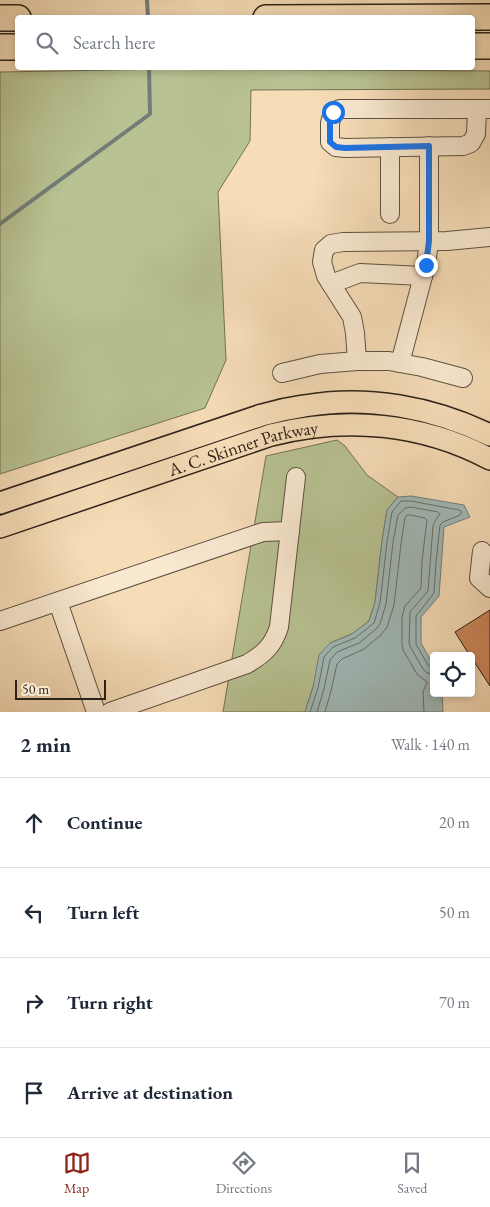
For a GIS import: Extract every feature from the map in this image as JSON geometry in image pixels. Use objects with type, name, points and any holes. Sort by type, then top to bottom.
[{"type":"highway","points":[[475,17],[490,17]]},
{"type":"highway","points":[[0,18],[15,18]]},
{"type":"highway","points":[[475,46],[490,46]]},
{"type":"highway","points":[[0,47],[15,47]]},
{"type":"main road","name":"A. C. Skinner Parkway","points":[[0,503],[262,415],[304,405],[350,402],[393,404],[436,414],[490,435]]},
{"type":"main road","name":"A. C. Skinner Parkway","points":[[0,527],[271,435],[292,430],[357,424],[401,429],[422,433],[465,447],[490,459]]},
{"type":"street","points":[[340,109],[483,109],[472,143],[463,146],[429,146],[336,147],[330,142],[330,123],[333,112],[340,109]]},
{"type":"street","points":[[400,363],[423,276],[429,241],[429,146]]},
{"type":"street","points":[[390,147],[390,214]]},
{"type":"street","points":[[357,361],[356,333],[352,317],[326,276],[322,262],[324,250],[331,244],[343,242],[447,241],[490,237]]},
{"type":"street","points":[[331,284],[360,273],[423,276]]},
{"type":"street","points":[[282,373],[320,364],[389,361],[422,367],[463,378]]},
{"type":"street","points":[[110,712],[247,664],[257,658],[276,638],[279,627],[296,477]]},
{"type":"street","points":[[0,621],[263,532],[290,531]]},
{"type":"street","points":[[482,551],[480,578],[490,588]]},
{"type":"street","points":[[58,602],[96,712]]},
{"type":"green space","points":[[111,70],[490,71],[490,89],[251,90],[250,141],[218,192],[226,360],[205,408],[0,474],[0,72]]},
{"type":"green space","points":[[337,440],[345,446],[367,475],[398,497],[387,510],[375,602],[369,621],[352,634],[330,643],[305,712],[223,712],[266,456]]},
{"type":"water","points":[[411,496],[464,505],[470,517],[444,527],[439,596],[421,617],[421,643],[430,659],[430,697],[442,697],[443,712],[305,712],[313,687],[319,655],[330,643],[352,634],[369,621],[375,602],[387,510],[398,497]]},
{"type":"building","points":[[490,610],[490,686],[475,663],[475,652],[468,652],[455,632]]},
{"type":"waterway","points":[[147,0],[148,15]]},
{"type":"waterway","points":[[0,224],[150,114],[149,70]]},
{"type":"route","points":[[333,112],[330,123],[330,142],[336,147],[429,146],[429,241],[426,265]]}]
